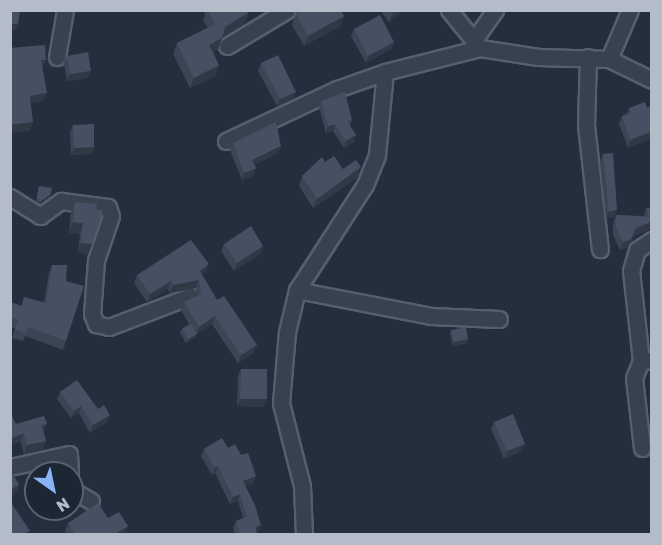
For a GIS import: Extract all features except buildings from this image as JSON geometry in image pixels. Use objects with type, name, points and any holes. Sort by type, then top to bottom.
[{"type":"street","points":[[57,57],[65,10]]},
{"type":"street","points":[[227,46],[287,10]]},
{"type":"street","points":[[449,10],[477,44]]},
{"type":"street","points":[[477,44],[495,10]]},
{"type":"street","points":[[609,59],[630,10]]},
{"type":"street","points":[[226,141],[265,119],[385,72],[477,44],[538,57],[609,59],[651,80]]},
{"type":"street","points":[[588,57],[586,125],[600,249]]},
{"type":"street","points":[[304,534],[302,486],[281,403],[287,332],[297,290],[365,184],[377,155],[385,72]]},
{"type":"street","points":[[10,197],[40,216],[61,201],[108,207],[111,216],[96,261],[92,314],[96,324],[109,327],[190,296]]},
{"type":"street","points":[[642,448],[634,378],[646,360],[631,271],[637,250],[651,240]]},
{"type":"street","points":[[297,290],[430,316],[499,320]]},
{"type":"street","points":[[37,461],[69,454],[69,461]]},
{"type":"street","points":[[84,497],[92,501]]}]
